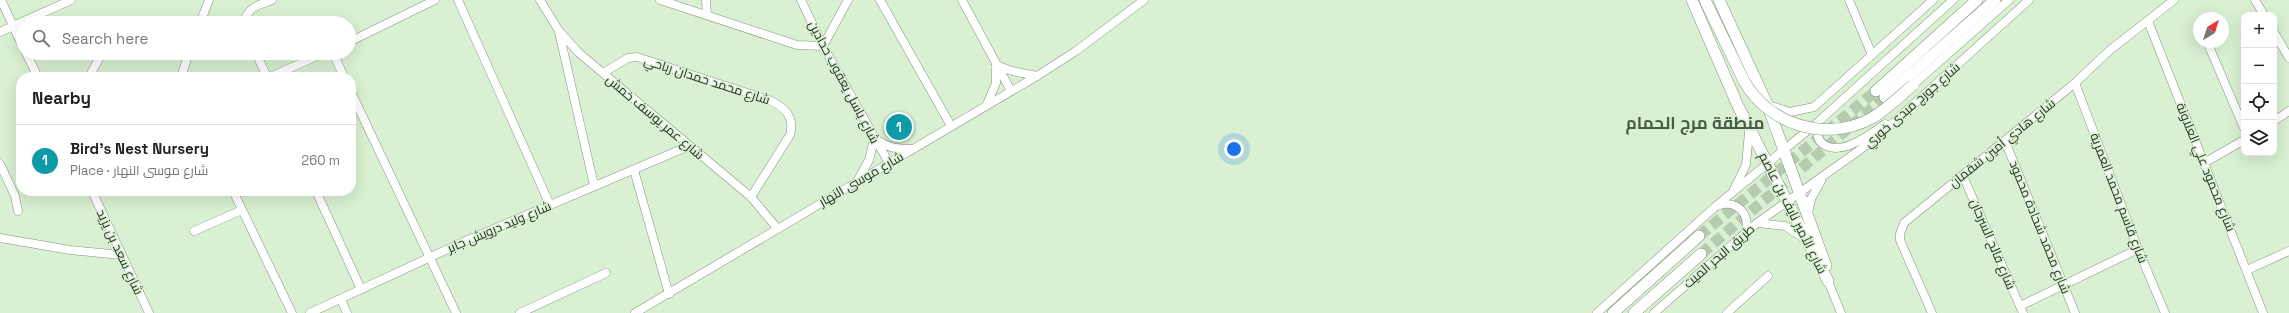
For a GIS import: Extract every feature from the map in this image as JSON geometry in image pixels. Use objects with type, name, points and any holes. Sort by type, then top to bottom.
[{"type":"main road","name":"شارع الأمير نايف بن عاصم","points":[[1692,0],[1749,129],[1828,281]]},
{"type":"main road","points":[[1705,0],[1744,81],[1756,98],[1774,114],[1801,126],[1828,129],[1852,126],[1872,117],[1913,85]]},
{"type":"main road","name":"شارع الأمير نايف بن عاصم","points":[[1719,0],[1767,104],[1825,260],[1828,281]]},
{"type":"main road","points":[[1977,0],[1880,94],[1995,0]]},
{"type":"main road","points":[[1613,313],[1699,236]]},
{"type":"main road","name":"طريق البحر الميت","points":[[1634,313],[1701,254]]},
{"type":"street","points":[[1,0],[16,32]]},
{"type":"street","points":[[35,16],[71,0]]},
{"type":"street","points":[[203,16],[209,0]]},
{"type":"street","points":[[245,16],[253,7],[272,0]]},
{"type":"street","points":[[356,39],[436,0]]},
{"type":"street","points":[[458,0],[550,205]]},
{"type":"street","name":"شارع عمر يوسف خمش","points":[[540,0],[559,31],[578,53],[751,197],[777,228]]},
{"type":"street","points":[[660,0],[797,45],[823,46],[848,0]]},
{"type":"street","points":[[706,0],[707,15]]},
{"type":"street","name":"شارع باسل يعقوب حدادين","points":[[802,0],[823,46],[873,138],[889,163]]},
{"type":"street","points":[[880,0],[951,126]]},
{"type":"street","points":[[962,0],[1011,91]]},
{"type":"street","name":"شارع موسى النهار","points":[[635,313],[1036,76],[1076,51],[1144,0]]},
{"type":"street","points":[[1849,0],[1872,55]]},
{"type":"street","points":[[1767,104],[1790,112],[1814,107],[1933,0]]},
{"type":"street","points":[[1597,313],[1716,206],[1818,122],[1953,0]]},
{"type":"street","points":[[1913,85],[2009,0]]},
{"type":"street","name":"شارع جورج مبدى خوري","points":[[1788,202],[1875,139],[2029,0]]},
{"type":"street","name":"شارع هادي أمين شقمان","points":[[1932,313],[1900,240],[1900,234],[1908,219],[1963,176],[2075,83],[2110,50],[2174,0]]},
{"type":"street","points":[[2255,0],[2262,12]]},
{"type":"street","name":"شارع محمود علي العلاونة","points":[[2148,21],[2263,313]]},
{"type":"street","points":[[0,32],[16,25]]},
{"type":"street","points":[[559,31],[594,185]]},
{"type":"street","points":[[2277,37],[2289,58]]},
{"type":"street","points":[[2210,48],[2241,121]]},
{"type":"street","name":"شارع محمد حمدان رباحي","points":[[603,73],[628,58],[636,57],[769,100],[782,106],[790,116],[792,128],[790,135],[751,197]]},
{"type":"street","points":[[30,60],[36,72]]},
{"type":"street","points":[[92,72],[98,60]]},
{"type":"street","points":[[183,72],[187,60]]},
{"type":"street","points":[[259,60],[265,72]]},
{"type":"street","points":[[281,72],[308,60]]},
{"type":"street","points":[[336,60],[342,72]]},
{"type":"street","points":[[996,64],[1012,71],[1036,76]]},
{"type":"street","points":[[988,104],[996,83],[996,64]]},
{"type":"street","name":"شارع قاسم محمد العمرية","points":[[2075,83],[2138,249],[2165,313]]},
{"type":"street","points":[[1818,122],[1817,131],[1821,142],[1832,148],[1845,146],[1873,132],[1937,84]]},
{"type":"street","points":[[356,103],[456,313]]},
{"type":"street","points":[[2276,120],[2289,111]]},
{"type":"street","points":[[1728,196],[1736,187],[1746,165],[1750,141],[1749,129]]},
{"type":"street","points":[[858,181],[869,160],[873,138],[885,146],[911,149]]},
{"type":"street","name":"شارع محمد شحادة محمود","points":[[2005,141],[2065,285],[2075,313]]},
{"type":"street","points":[[2204,164],[2241,142]]},
{"type":"street","name":"شارع وليد درويش جابر","points":[[310,313],[429,258],[594,185],[634,170],[689,146]]},
{"type":"street","points":[[0,164],[15,196],[18,211]]},
{"type":"street","points":[[634,170],[668,294]]},
{"type":"street","points":[[1808,215],[1814,192],[1826,175]]},
{"type":"street","name":"شارع فالح السرحان","points":[[1963,176],[2021,310]]},
{"type":"street","name":"شارع سعد بن يزيد","points":[[94,196],[149,313]]},
{"type":"street","points":[[235,196],[292,313]]},
{"type":"street","points":[[318,196],[361,289]]},
{"type":"street","name":"طريق البحر الميت","points":[[1654,313],[1757,223],[1788,202]]},
{"type":"street","points":[[1716,206],[1726,203],[1739,208],[1747,219],[1745,233]]},
{"type":"street","points":[[194,231],[242,210]]},
{"type":"street","points":[[1757,223],[1784,226],[1801,234],[1807,241]]},
{"type":"street","points":[[0,238],[70,250],[121,255]]},
{"type":"street","points":[[2021,310],[2065,285],[2138,249]]},
{"type":"street","points":[[2247,270],[2289,251]]},
{"type":"street","points":[[520,313],[606,273]]},
{"type":"street","points":[[1727,313],[1768,276]]},
{"type":"street","points":[[1828,281],[1841,313]]},
{"type":"street","points":[[341,299],[347,313]]},
{"type":"tunnel","points":[[1699,236],[1876,91]]},
{"type":"tunnel","points":[[1701,254],[1885,97]]},
{"type":"place","name":"Bird's Nest Nursery","points":[[899,127]]},
{"type":"district","name":"منطقة مرج الحمام","points":[[1695,123]]}]
